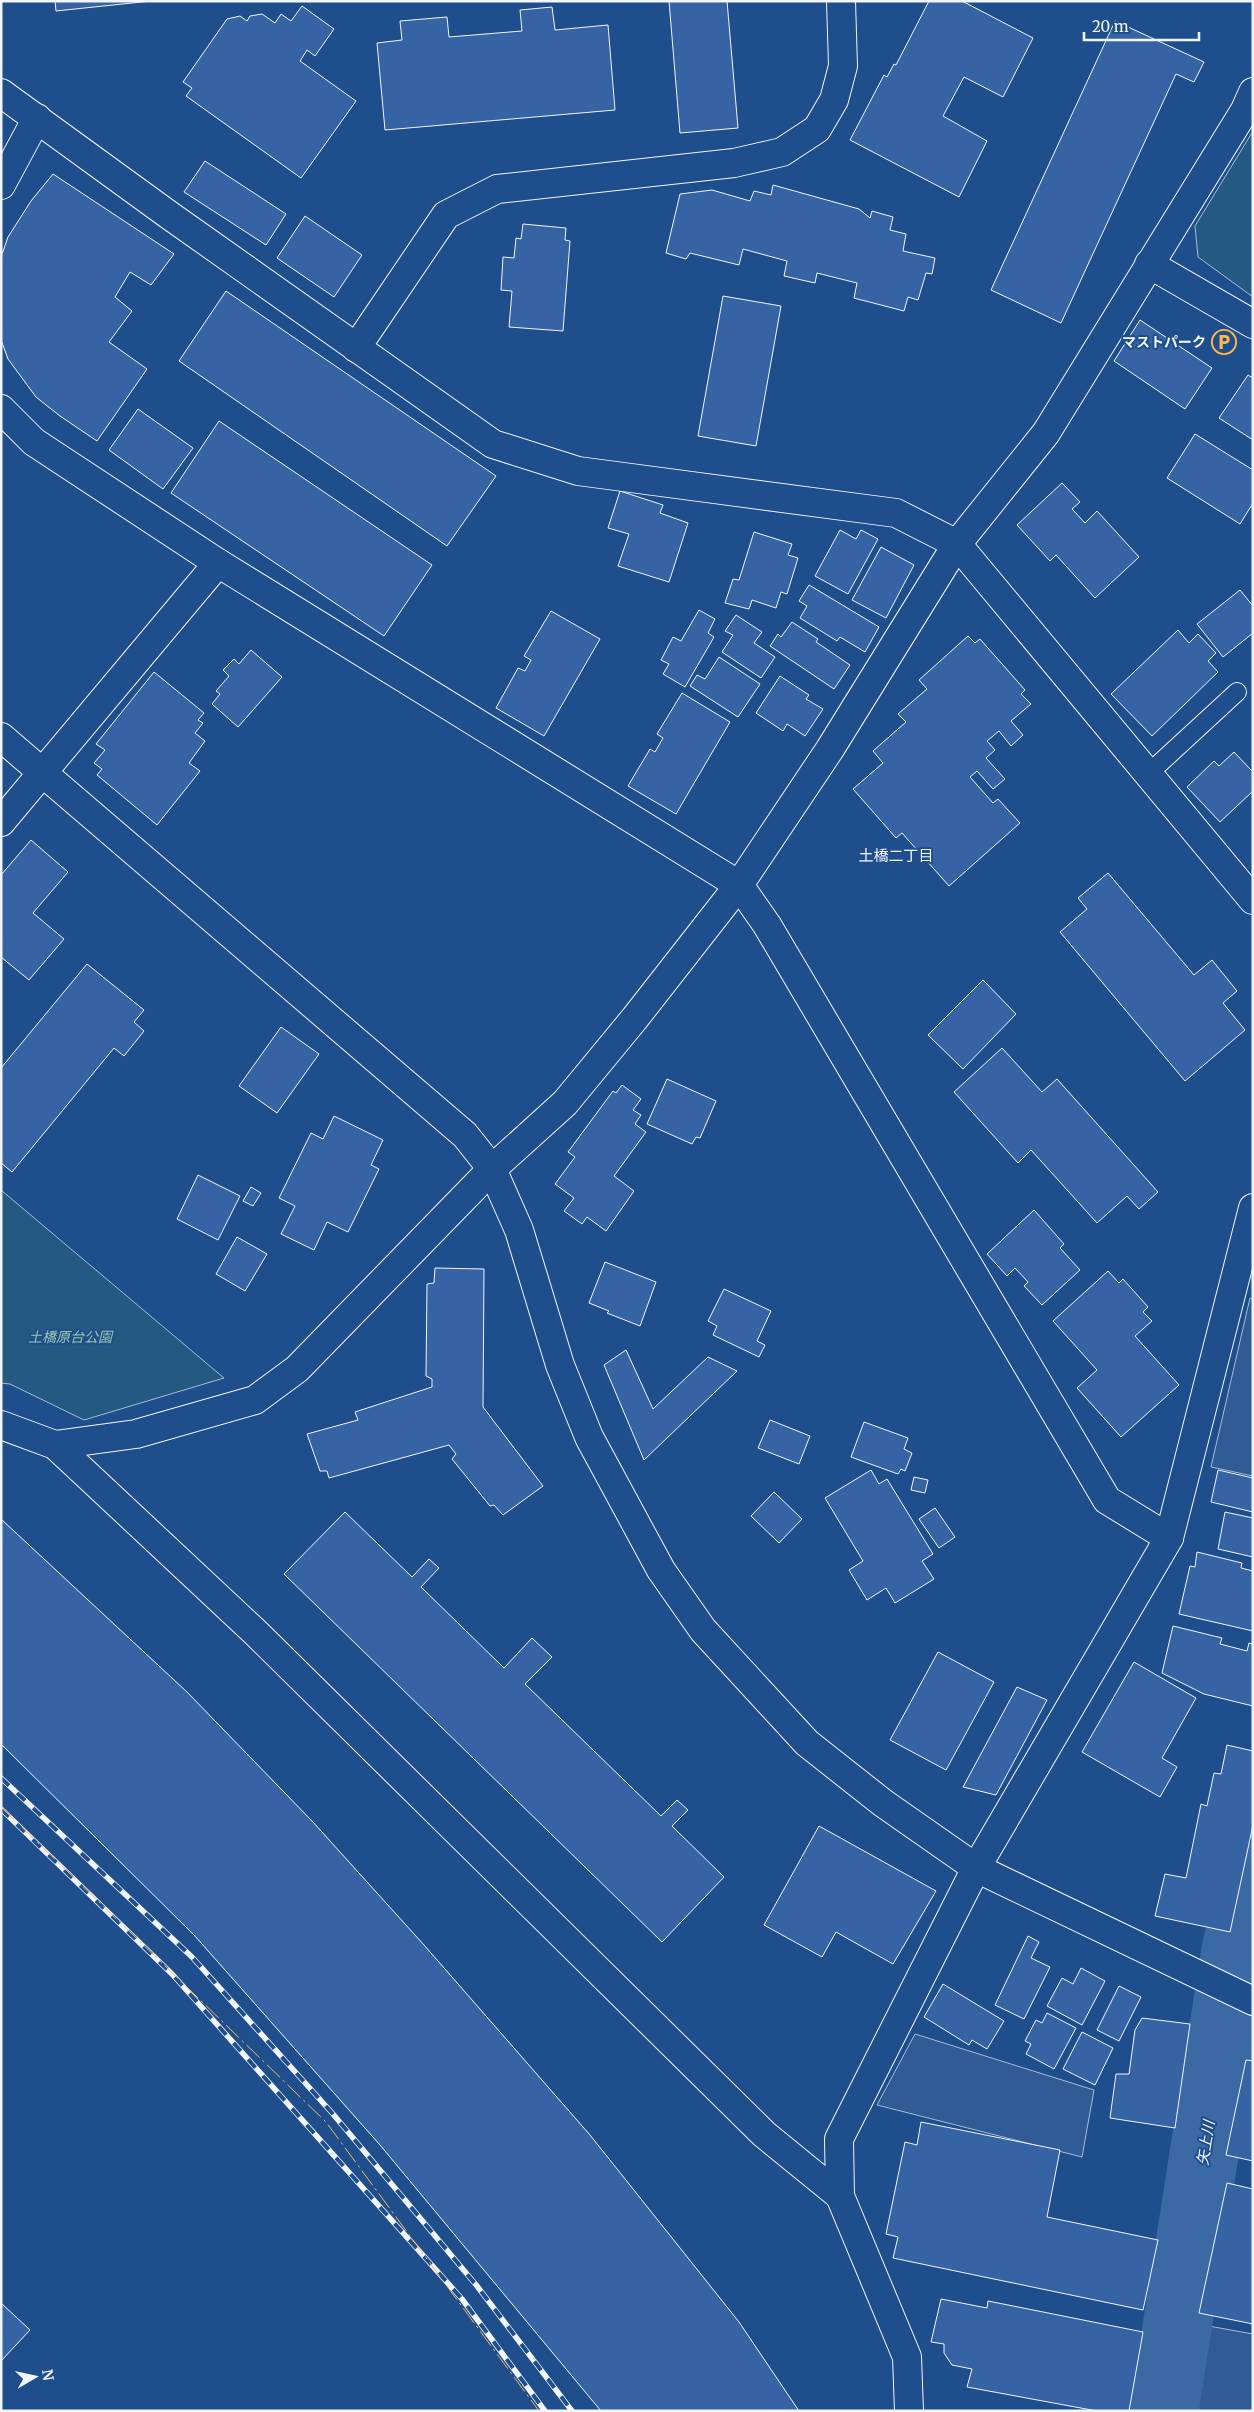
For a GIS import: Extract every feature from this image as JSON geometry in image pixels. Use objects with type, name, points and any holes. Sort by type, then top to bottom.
[{"type":"street","points":[[356,348],[446,215],[497,189],[734,163],[782,152],[817,129],[834,100],[843,66],[841,1]]},
{"type":"street","points":[[55,1445],[136,1434],[255,1400],[297,1369],[492,1169],[565,1102],[635,1018],[738,885],[830,749],[957,544],[1046,433],[1245,110],[1253,92]]},
{"type":"street","points":[[1,93],[493,444],[578,471],[896,513],[957,544],[1253,900]]},
{"type":"street","points":[[1,185],[37,118]]},
{"type":"street","points":[[1149,264],[1253,324]]},
{"type":"street","points":[[1,409],[34,442],[218,564],[738,885],[767,924],[1107,1500],[1169,1538]]},
{"type":"street","points":[[1,822],[218,564]]},
{"type":"street","points":[[1,737],[465,1135],[492,1169],[520,1230],[560,1365],[588,1437],[661,1570],[703,1630],[807,1743],[883,1803],[976,1868],[1253,2001]]},
{"type":"street","points":[[910,2411],[907,2357],[840,2196],[839,2139],[976,1868],[1169,1538],[1253,1208]]},
{"type":"street","points":[[1,1425],[55,1445],[255,1632],[764,2134],[840,2196]]},
{"type":"lane","points":[[1148,774],[1237,692]]},
{"type":"green space","points":[[1253,131],[1253,297],[1198,257],[1195,226]]},
{"type":"green space","name":"土橋原台公園","points":[[1,1190],[224,1378],[84,1420],[10,1384],[1,1383]]},
{"type":"shaded area","points":[[1250,1298],[1253,1299],[1253,1476],[1211,1467]]},
{"type":"shaded area","points":[[915,2034],[1094,2090],[1082,2157],[877,2105]]},
{"type":"shaded area","points":[[1203,2325],[1253,2334],[1253,2411],[1187,2411]]},
{"type":"building","points":[[55,1],[151,1],[56,11]]},
{"type":"building","points":[[669,1],[727,1],[738,128],[680,133]]},
{"type":"building","points":[[929,1],[962,1],[1033,38],[1003,97],[964,77],[943,116],[987,141],[959,197],[850,140],[884,75],[887,77],[894,64],[896,65]]},
{"type":"building","points":[[302,6],[334,29],[315,56],[307,50],[300,61],[356,101],[301,178],[186,96],[192,88],[183,82],[227,19],[240,16],[247,21],[250,16],[262,14],[275,23],[281,14],[291,21]]},
{"type":"building","points":[[552,7],[555,30],[608,25],[615,110],[385,130],[377,43],[402,40],[400,21],[447,17],[449,37],[522,31],[520,10]]},
{"type":"building","points":[[1115,21],[1204,62],[1194,82],[1176,74],[1061,323],[991,290]]},
{"type":"building","points":[[205,161],[286,214],[266,245],[184,192]]},
{"type":"building","points":[[53,174],[174,254],[151,285],[130,272],[115,297],[132,311],[109,342],[147,369],[97,441],[36,397],[8,359],[1,340],[1,257],[8,237],[31,201]]},
{"type":"building","points":[[773,185],[859,209],[870,218],[872,211],[893,217],[890,230],[906,234],[903,251],[935,258],[932,274],[926,273],[918,300],[908,297],[904,311],[854,298],[857,283],[817,273],[815,283],[784,276],[787,261],[743,249],[739,265],[690,253],[686,259],[666,253],[680,194],[712,190],[750,201],[754,191],[771,195]]},
{"type":"building","points":[[305,216],[362,255],[334,297],[277,258]]},
{"type":"building","points":[[523,224],[566,228],[565,240],[570,241],[563,331],[509,327],[512,291],[501,290],[503,257],[514,258],[516,238],[521,239]]},
{"type":"building","points":[[226,291],[496,476],[447,546],[179,361]]},
{"type":"building","points":[[723,296],[781,306],[756,446],[698,436]]},
{"type":"building","points":[[1140,320],[1212,368],[1185,409],[1114,361]]},
{"type":"building","points":[[1248,375],[1253,378],[1253,440],[1219,418]]},
{"type":"building","points":[[138,409],[193,448],[163,489],[109,450]]},
{"type":"building","points":[[219,421],[432,565],[384,636],[171,493]]},
{"type":"building","points":[[1195,434],[1253,470],[1253,503],[1240,524],[1167,478]]},
{"type":"building","points":[[1062,483],[1080,502],[1072,509],[1085,523],[1097,511],[1139,557],[1095,598],[1056,555],[1050,561],[1017,525]]},
{"type":"building","points":[[620,491],[663,505],[660,513],[688,523],[669,582],[618,566],[629,534],[608,528]]},
{"type":"building","points":[[840,530],[856,539],[861,530],[878,539],[848,594],[815,576]]},
{"type":"building","points":[[754,532],[792,544],[788,555],[798,558],[787,594],[781,592],[776,608],[752,600],[749,609],[725,603],[733,579],[739,580]]},
{"type":"building","points":[[881,547],[914,565],[886,618],[852,600]]},
{"type":"building","points":[[809,585],[879,627],[865,652],[840,637],[837,641],[800,618],[807,606],[799,601]]},
{"type":"building","points":[[1240,590],[1253,606],[1253,633],[1223,657],[1197,624]]},
{"type":"building","points":[[699,610],[715,619],[708,633],[714,637],[685,687],[663,674],[669,664],[661,660],[673,637],[681,641]]},
{"type":"building","points":[[551,611],[600,639],[544,736],[496,708],[518,668],[525,671],[531,660],[524,656]]},
{"type":"building","points":[[736,615],[762,632],[754,643],[775,657],[761,678],[722,652],[733,635],[725,631]]},
{"type":"building","points":[[792,622],[818,639],[816,642],[850,665],[834,689],[770,646],[778,634],[781,637]]},
{"type":"building","points":[[1178,630],[1189,643],[1198,634],[1216,653],[1208,661],[1218,672],[1152,736],[1111,694]]},
{"type":"building","points":[[968,636],[975,643],[980,639],[1025,690],[1021,694],[1031,704],[1011,721],[1023,735],[1011,746],[999,731],[987,741],[995,750],[986,758],[1005,779],[993,789],[977,771],[970,777],[993,803],[998,799],[1020,823],[949,886],[902,833],[896,838],[853,789],[883,763],[873,751],[906,722],[898,714],[927,689],[919,680]]},
{"type":"building","points":[[251,650],[282,677],[238,727],[212,704],[220,694],[216,691],[229,676],[223,670],[234,659],[239,664]]},
{"type":"building","points":[[719,657],[760,684],[738,717],[690,686],[697,675],[705,679]]},
{"type":"building","points":[[154,672],[204,713],[198,720],[203,723],[195,733],[205,741],[189,763],[200,771],[157,825],[97,775],[102,769],[94,763],[105,750],[96,744]]},
{"type":"building","points":[[780,676],[809,695],[806,699],[823,709],[805,736],[787,724],[783,731],[756,713]]},
{"type":"building","points":[[682,693],[730,722],[676,814],[628,786],[650,749],[655,752],[663,738],[657,734]]},
{"type":"building","points":[[1234,752],[1253,772],[1253,791],[1220,822],[1187,787],[1214,761],[1219,766]]},
{"type":"building","points":[[31,840],[68,872],[33,913],[64,939],[29,980],[1,957],[1,875]]},
{"type":"building","points":[[1108,873],[1194,975],[1212,960],[1237,991],[1223,1003],[1245,1030],[1185,1081],[1060,932],[1087,909],[1078,898]]},
{"type":"building","points":[[87,964],[144,1010],[134,1022],[144,1031],[124,1056],[114,1048],[12,1172],[1,1163],[1,1068]]},
{"type":"building","points":[[983,980],[1016,1014],[963,1069],[928,1035]]},
{"type":"building","points":[[281,1027],[319,1054],[277,1113],[239,1086]]},
{"type":"building","points":[[1002,1048],[1042,1092],[1057,1079],[1158,1192],[1139,1209],[1127,1196],[1097,1223],[1031,1150],[1018,1163],[954,1092]]},
{"type":"building","points":[[667,1079],[716,1101],[700,1138],[696,1137],[692,1144],[647,1124]]},
{"type":"building","points":[[622,1085],[641,1099],[633,1110],[641,1115],[635,1124],[646,1132],[614,1176],[634,1191],[606,1231],[587,1217],[582,1224],[564,1211],[574,1198],[555,1184],[575,1157],[568,1152],[613,1091],[616,1093]]},
{"type":"building","points":[[334,1116],[383,1140],[371,1165],[379,1169],[348,1232],[327,1222],[314,1250],[281,1234],[295,1206],[279,1198],[311,1133],[323,1139]]},
{"type":"building","points":[[198,1175],[240,1196],[218,1240],[177,1219]]},
{"type":"building","points":[[251,1187],[261,1193],[253,1206],[243,1201]]},
{"type":"building","points":[[1034,1210],[1064,1244],[1060,1248],[1080,1270],[1042,1305],[1024,1286],[1028,1282],[1015,1268],[1007,1276],[987,1254]]},
{"type":"building","points":[[237,1237],[267,1254],[245,1291],[216,1274]]},
{"type":"building","points":[[605,1262],[656,1282],[640,1326],[607,1313],[609,1311],[589,1303]]},
{"type":"building","points":[[435,1268],[484,1269],[483,1407],[543,1486],[503,1515],[494,1505],[490,1506],[452,1459],[456,1454],[449,1445],[329,1478],[327,1471],[320,1471],[307,1434],[358,1420],[355,1412],[432,1387],[432,1379],[426,1376],[427,1284],[434,1283]]},
{"type":"building","points":[[1108,1271],[1119,1283],[1123,1279],[1148,1307],[1143,1312],[1152,1321],[1135,1336],[1179,1385],[1121,1437],[1077,1388],[1097,1370],[1053,1321]]},
{"type":"building","points":[[724,1289],[771,1311],[757,1341],[765,1345],[759,1357],[713,1335],[717,1326],[708,1321]]},
{"type":"building","points":[[626,1350],[653,1409],[708,1357],[737,1371],[644,1460],[604,1365]]},
{"type":"building","points":[[770,1420],[810,1436],[799,1464],[758,1448]]},
{"type":"building","points":[[864,1422],[908,1438],[904,1449],[912,1453],[905,1471],[901,1469],[898,1474],[851,1457]]},
{"type":"building","points":[[871,1470],[879,1484],[887,1479],[933,1554],[922,1561],[934,1579],[895,1603],[886,1588],[867,1600],[849,1570],[863,1561],[825,1498]]},
{"type":"building","points":[[1218,1470],[1253,1478],[1253,1512],[1211,1502]]},
{"type":"building","points":[[914,1477],[928,1480],[925,1493],[911,1490]]},
{"type":"building","points":[[774,1492],[802,1519],[779,1543],[751,1516]]},
{"type":"building","points":[[935,1508],[955,1537],[939,1548],[919,1519]]},
{"type":"building","points":[[345,1512],[412,1577],[429,1559],[439,1568],[421,1587],[504,1668],[532,1638],[552,1657],[525,1684],[661,1816],[677,1800],[688,1810],[672,1826],[724,1877],[662,1942],[284,1574]]},
{"type":"building","points":[[1225,1512],[1253,1518],[1253,1557],[1218,1549]]},
{"type":"building","points":[[1,1519],[187,1692],[312,1821],[424,1945],[590,2135],[739,2322],[799,2411],[601,2411],[380,2145],[194,1935],[1,1744]]},
{"type":"building","points":[[1197,1552],[1242,1563],[1241,1568],[1253,1571],[1253,1631],[1179,1614],[1190,1566],[1195,1567]]},
{"type":"building","points":[[1173,1626],[1222,1638],[1220,1644],[1247,1651],[1249,1643],[1253,1644],[1253,1706],[1204,1694],[1162,1673]]},
{"type":"building","points":[[938,1652],[994,1682],[946,1770],[890,1740]]},
{"type":"building","points":[[1134,1662],[1196,1698],[1162,1758],[1177,1767],[1160,1797],[1082,1752]]},
{"type":"building","points":[[1017,1687],[1047,1700],[996,1795],[963,1787]]},
{"type":"building","points":[[1227,1745],[1253,1751],[1253,1825],[1230,1932],[1155,1916],[1165,1874],[1186,1878],[1201,1804],[1207,1806],[1214,1773],[1221,1774]]},
{"type":"building","points":[[819,1826],[936,1891],[893,1964],[836,1932],[822,1957],[764,1925]]},
{"type":"building","points":[[1028,1936],[1039,1942],[1031,1958],[1050,1967],[1024,2019],[995,2005]]},
{"type":"building","points":[[1081,1968],[1105,1981],[1082,2025],[1047,2006],[1062,1978],[1073,1984]]},
{"type":"building","points":[[943,1984],[1004,2021],[987,2049],[972,2040],[969,2045],[924,2017]]},
{"type":"building","points":[[1119,1986],[1141,1997],[1119,2041],[1097,2030]]},
{"type":"building","points":[[1047,2013],[1076,2028],[1054,2069],[1026,2054],[1031,2044],[1025,2041],[1036,2020],[1042,2023]]},
{"type":"building","points":[[1142,2018],[1190,2024],[1175,2128],[1110,2118],[1116,2074],[1129,2074],[1135,2030]]},
{"type":"building","points":[[1082,2032],[1113,2048],[1095,2085],[1063,2069]]},
{"type":"building","points":[[1246,2060],[1253,2061],[1253,2161],[1226,2155]]},
{"type":"building","points":[[921,2122],[1060,2150],[1047,2217],[1158,2240],[1143,2310],[893,2258],[898,2237],[886,2234],[905,2142],[917,2145]]},
{"type":"building","points":[[1227,2183],[1253,2189],[1253,2324],[1199,2313]]},
{"type":"building","points":[[941,2299],[987,2308],[988,2301],[1143,2332],[1129,2411],[1097,2411],[967,2387],[972,2369],[952,2365],[944,2353],[944,2344],[931,2342]]},
{"type":"building","points":[[1,2303],[30,2330],[1,2361]]},
{"type":"waterway","name":"矢上川","points":[[1164,2411],[1236,1950],[1253,1877]]},
{"type":"railway","points":[[1,1778],[192,1957],[333,2114],[477,2286],[572,2411]]},
{"type":"railway","points":[[1,1809],[172,1974],[462,2299],[545,2411]]},
{"type":"power","points":[[1,1807],[326,2122],[539,2411]]},
{"type":"place","name":"マストパーク","points":[[1224,342]]},
{"type":"district","name":"土橋二丁目","points":[[896,856]]}]
